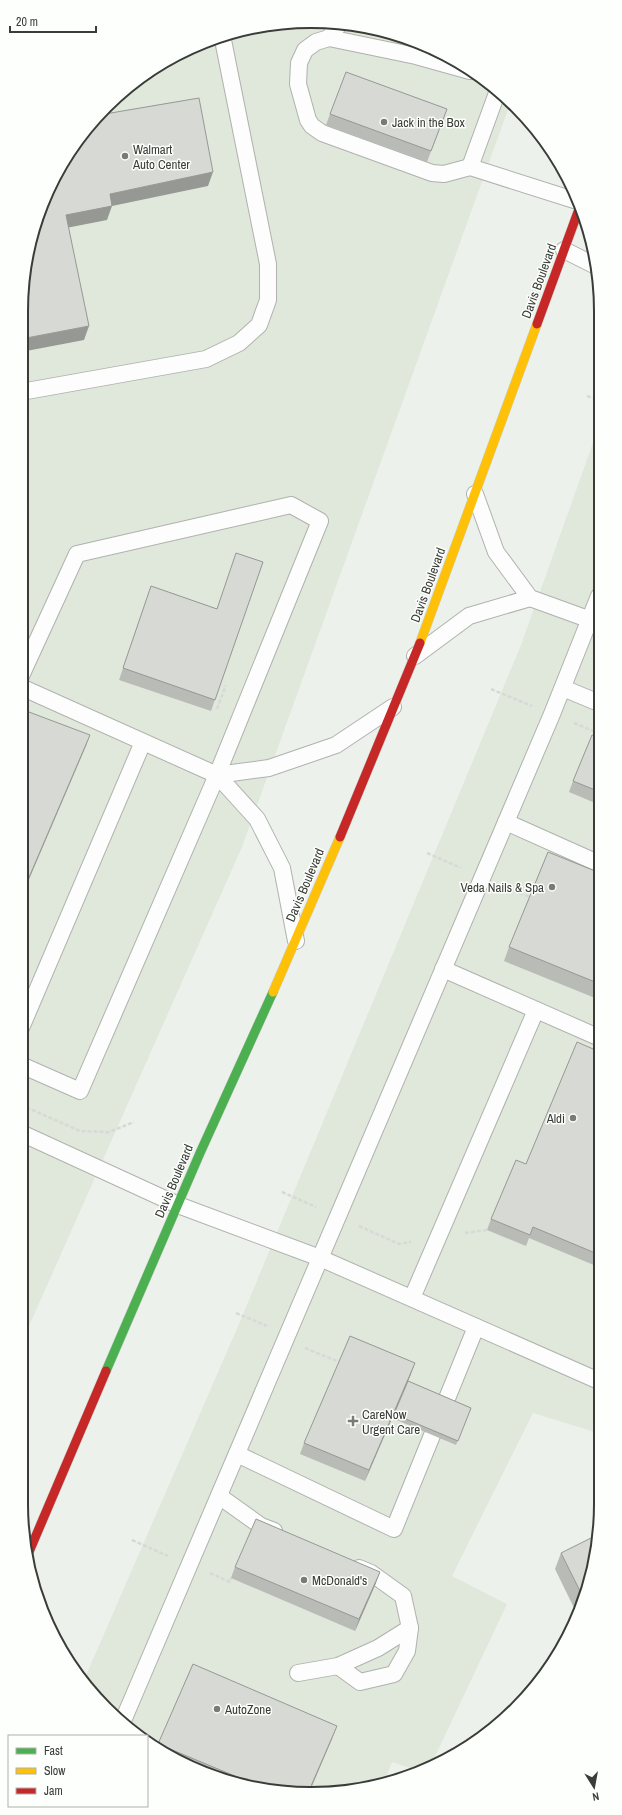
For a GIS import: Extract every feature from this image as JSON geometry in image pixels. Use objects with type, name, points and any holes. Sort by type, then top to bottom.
[{"type":"main road","name":"Davis Boulevard","points":[[31,1547],[178,1205],[296,940],[415,656],[577,215]]},
{"type":"lane","points":[[329,38],[335,29]]},
{"type":"lane","points":[[452,66],[416,56],[329,38],[316,42],[306,50],[299,63],[298,84],[308,120],[312,126],[322,133],[432,173],[444,174],[470,167],[570,198]]},
{"type":"lane","points":[[28,391],[206,359],[239,343],[258,325],[268,300],[268,264],[223,42]]},
{"type":"lane","points":[[470,167],[496,96]]},
{"type":"lane","points":[[564,250],[590,263]]},
{"type":"lane","points":[[124,1717],[563,688],[594,621],[530,598],[496,552],[475,494]]},
{"type":"lane","points":[[28,661],[77,554],[292,505],[320,521],[217,775],[80,1091],[28,1068]]},
{"type":"lane","points":[[415,656],[469,616],[530,598]]},
{"type":"lane","points":[[563,688],[594,701]]},
{"type":"lane","points":[[28,690],[217,775],[257,819],[282,868],[296,940]]},
{"type":"lane","points":[[217,775],[269,768],[336,745],[393,707]]},
{"type":"lane","points":[[28,1012],[143,742]]},
{"type":"lane","points":[[506,822],[594,861]]},
{"type":"lane","points":[[443,969],[594,1035]]},
{"type":"lane","points":[[412,1298],[536,1010]]},
{"type":"lane","points":[[28,1136],[178,1205],[320,1258],[594,1379]]},
{"type":"lane","points":[[237,1454],[394,1529],[476,1327]]},
{"type":"lane","points":[[218,1496],[261,1526],[290,1538]]},
{"type":"lane","points":[[338,1666],[360,1682],[394,1674],[407,1651],[410,1628],[403,1596],[371,1573],[342,1560]]},
{"type":"lane","points":[[298,1673],[338,1666],[378,1648],[410,1628]]},
{"type":"path","points":[[586,396],[594,398]]},
{"type":"path","points":[[28,1108],[80,1131],[109,1132],[134,1122]]},
{"type":"path","points":[[282,1192],[399,1244],[487,1230]]},
{"type":"path","points":[[209,1573],[230,1582],[231,1578]]},
{"type":"shaded area","points":[[311,28],[348,30],[366,33],[402,43],[436,57],[483,86],[508,108],[242,847],[28,1328],[28,311],[29,287],[73,159],[86,139],[98,124],[124,98],[139,86],[186,57],[220,43],[256,33],[274,30]]},
{"type":"shaded area","points":[[594,440],[594,1432],[533,1413],[452,1576],[507,1604],[434,1759],[411,1768],[392,1762],[386,1776],[348,1785],[311,1787],[274,1785],[256,1782],[220,1772],[186,1758],[169,1749],[124,1717],[98,1691],[86,1676],[239,1324],[521,645]]},
{"type":"building","name":"Jack in the Box","points":[[346,72],[447,109],[431,151],[330,114]]},
{"type":"building","points":[[199,98],[213,172],[110,194],[112,206],[66,215],[89,326],[28,338],[30,274],[33,256],[43,220],[57,186],[66,169],[86,139],[109,113]]},
{"type":"building","points":[[236,553],[263,562],[215,700],[123,668],[151,586],[217,609]]},
{"type":"building","points":[[28,712],[90,735],[28,880]]},
{"type":"building","points":[[592,735],[594,736],[594,790],[573,781]]},
{"type":"building","points":[[548,852],[594,871],[594,982],[509,947]]},
{"type":"building","name":"Aldi","points":[[577,1042],[594,1049],[594,1252],[533,1227],[530,1235],[491,1219],[516,1160],[526,1164]]},
{"type":"building","points":[[350,1336],[415,1363],[369,1470],[304,1443]]},
{"type":"building","points":[[408,1381],[471,1408],[458,1441],[394,1414]]},
{"type":"building","name":"McDonald's","points":[[256,1519],[380,1572],[359,1619],[235,1567]]},
{"type":"building","points":[[592,1537],[589,1559],[580,1591],[561,1553]]},
{"type":"building","name":"AutoZone","points":[[193,1664],[337,1726],[311,1787],[274,1785],[235,1776],[167,1748],[159,1742]]},
{"type":"traffic: fast","points":[[106,1371],[200,1153],[273,992]]},
{"type":"traffic: slow","points":[[420,643],[537,324]]},
{"type":"traffic: slow","points":[[273,992],[340,837]]},
{"type":"traffic: jam","points":[[537,324],[577,215]]},
{"type":"traffic: jam","points":[[340,837],[420,643]]},
{"type":"traffic: jam","points":[[31,1547],[106,1371]]},
{"type":"place","name":"Jack in the Box","points":[[384,122]]},
{"type":"place","name":"Walmart Auto Center","points":[[125,156]]},
{"type":"place","name":"Veda Nails & Spa","points":[[552,887]]},
{"type":"place","name":"Aldi","points":[[573,1118]]},
{"type":"place","name":"CareNow Urgent Care","points":[[353,1421]]},
{"type":"place","name":"McDonald's","points":[[304,1580]]},
{"type":"place","name":"AutoZone","points":[[217,1709]]}]
